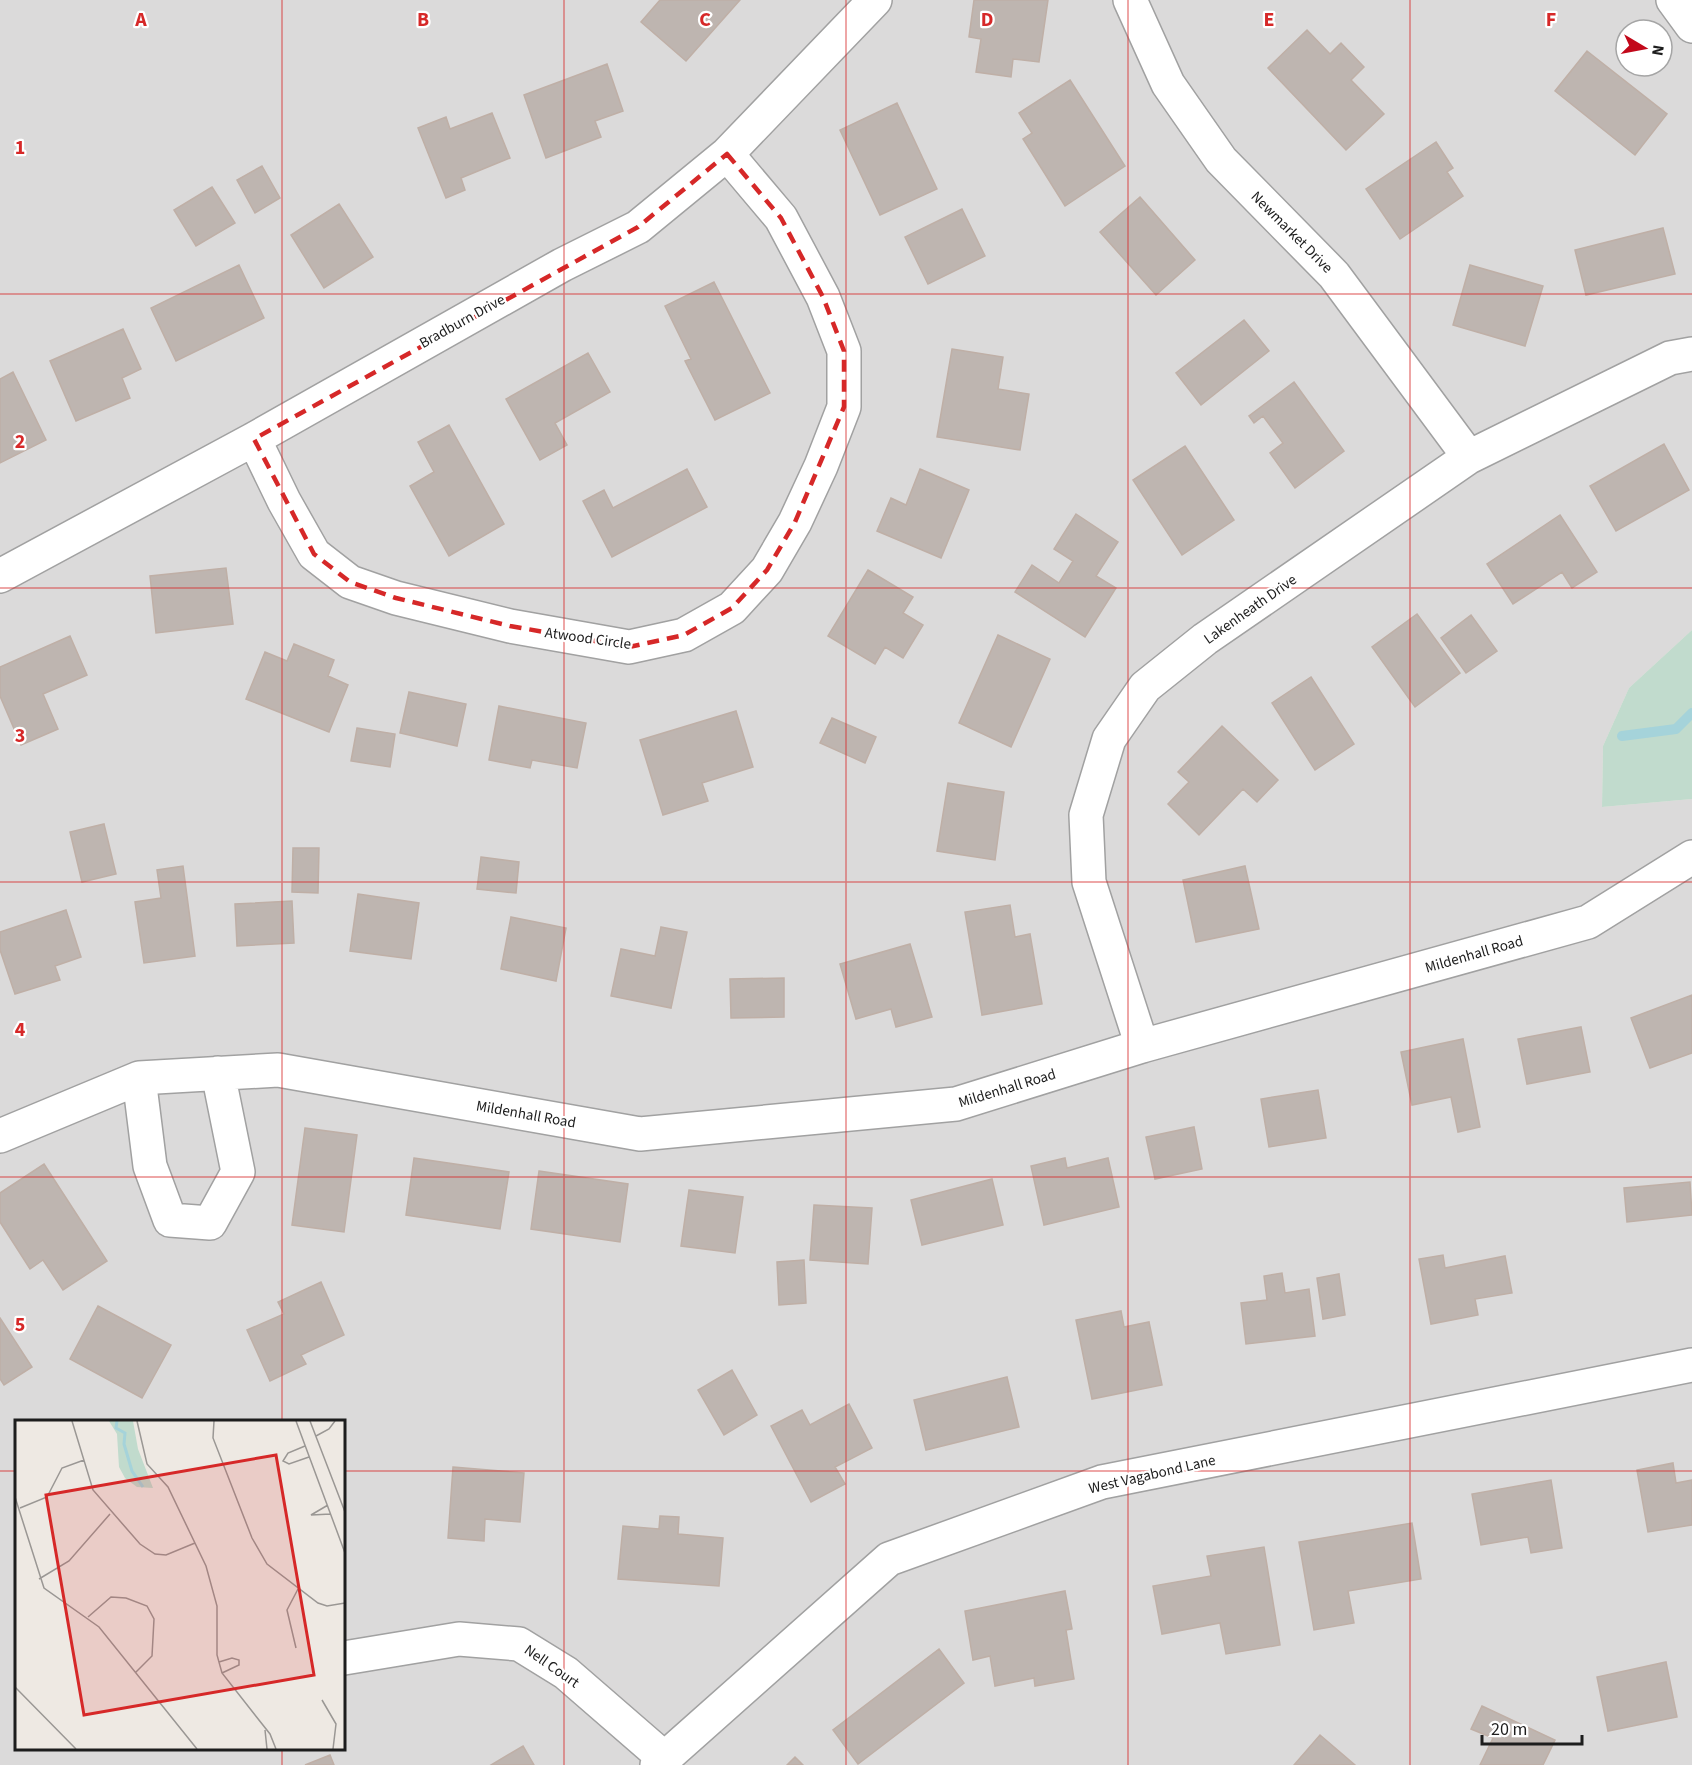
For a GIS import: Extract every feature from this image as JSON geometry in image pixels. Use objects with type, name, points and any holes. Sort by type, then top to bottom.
[{"type":"street","name":"Bradburn Drive","points":[[0,576],[254,439],[562,265],[638,227],[727,154],[875,0]]},
{"type":"street","name":"Newmarket Drive","points":[[1130,0],[1168,84],[1221,160],[1334,275],[1469,457]]},
{"type":"street","points":[[1673,0],[1692,26]]},
{"type":"street","name":"Atwood Circle","points":[[254,439],[284,501],[314,554],[350,582],[396,598],[510,626],[629,647],[684,636],[732,608],[767,570],[795,522],[821,466],[844,407],[844,351],[823,297],[781,218],[727,154]]},
{"type":"street","name":"Lakenheath Drive","points":[[1142,1046],[1089,882],[1086,815],[1109,740],[1145,687],[1197,646],[1469,457],[1670,358],[1692,354]]},
{"type":"street","name":"Mildenhall Road","points":[[0,1136],[139,1078],[278,1070],[640,1134],[956,1104],[1142,1046],[1588,922],[1692,857]]},
{"type":"street","points":[[139,1078],[150,1166],[170,1220],[210,1223],[238,1172],[218,1073]]},
{"type":"street","name":"West Vagabond Lane","points":[[661,1762],[889,1559],[1102,1482],[1692,1365]]},
{"type":"street","name":"Nell Court","points":[[345,1658],[459,1639],[519,1644],[566,1673],[661,1762]]},
{"type":"highlighted area","points":[[727,154],[781,218],[823,297],[844,351],[844,407],[795,522],[767,570],[732,608],[684,635],[629,647],[510,626],[396,598],[350,582],[314,554],[254,439],[638,227]]},
{"type":"shaded area","points":[[0,0],[1692,0],[1692,630],[1629,688],[1603,746],[1602,807],[1692,799],[1692,1765],[0,1765]]},
{"type":"green space","points":[[1692,630],[1692,799],[1602,807],[1603,746],[1629,688]]},
{"type":"building","points":[[660,0],[740,0],[686,61],[641,22]]},
{"type":"building","points":[[974,0],[1048,0],[1039,62],[1013,59],[1011,77],[976,72],[981,39],[969,37]]},
{"type":"building","points":[[1307,30],[1330,54],[1341,43],[1364,67],[1351,80],[1384,114],[1346,150],[1268,68]]},
{"type":"building","points":[[1587,51],[1614,72],[1614,78],[1621,78],[1667,114],[1635,155],[1555,91]]},
{"type":"building","points":[[607,64],[623,111],[595,121],[601,137],[546,158],[524,95]]},
{"type":"building","points":[[1070,80],[1125,166],[1065,206],[1023,139],[1032,133],[1019,113]]},
{"type":"building","points":[[897,103],[937,189],[880,215],[840,130]]},
{"type":"building","points":[[492,113],[510,158],[461,178],[465,190],[446,198],[418,128],[446,117],[450,129]]},
{"type":"building","points":[[1436,142],[1453,168],[1447,172],[1463,196],[1400,239],[1366,189]]},
{"type":"building","points":[[262,166],[280,198],[255,213],[237,180]]},
{"type":"building","points":[[212,187],[235,223],[196,246],[174,210]]},
{"type":"building","points":[[1140,197],[1195,260],[1156,295],[1100,232]]},
{"type":"building","points":[[339,204],[373,257],[324,288],[291,235]]},
{"type":"building","points":[[962,209],[985,256],[928,284],[905,237]]},
{"type":"building","points":[[1663,228],[1675,274],[1586,295],[1575,250]]},
{"type":"building","points":[[239,265],[264,318],[176,361],[151,308]]},
{"type":"building","points":[[1470,265],[1543,286],[1525,346],[1453,325]]},
{"type":"building","points":[[714,282],[770,393],[715,420],[685,361],[691,359],[665,306]]},
{"type":"building","points":[[1244,320],[1269,351],[1201,405],[1176,373]]},
{"type":"building","points":[[123,329],[141,369],[122,378],[130,398],[76,421],[50,361]]},
{"type":"building","points":[[952,349],[1003,357],[998,389],[1029,394],[1020,450],[937,437]]},
{"type":"building","points":[[588,353],[610,392],[555,423],[567,445],[540,460],[506,399]]},
{"type":"building","points":[[13,372],[46,440],[0,463],[0,379]]},
{"type":"building","points":[[1294,382],[1344,451],[1295,488],[1270,453],[1283,443],[1263,416],[1254,423],[1249,416]]},
{"type":"building","points":[[449,425],[504,524],[449,556],[410,486],[434,472],[418,442]]},
{"type":"building","points":[[1664,444],[1689,490],[1616,531],[1590,486]]},
{"type":"building","points":[[1185,446],[1234,520],[1182,555],[1133,480]]},
{"type":"building","points":[[687,469],[707,507],[612,557],[583,501],[604,490],[613,508]]},
{"type":"building","points":[[920,469],[969,490],[941,558],[877,531],[891,498],[906,505]]},
{"type":"building","points":[[1076,514],[1118,542],[1096,576],[1116,588],[1085,637],[1015,592],[1032,565],[1059,583],[1073,561],[1054,549]]},
{"type":"building","points":[[1560,515],[1597,572],[1572,588],[1562,572],[1513,604],[1487,564]]},
{"type":"building","points":[[226,568],[233,624],[156,633],[150,576]]},
{"type":"building","points":[[868,570],[913,597],[903,613],[923,625],[903,658],[885,647],[875,664],[828,636]]},
{"type":"building","points":[[1417,614],[1460,673],[1415,707],[1372,647]]},
{"type":"building","points":[[1471,615],[1497,651],[1466,673],[1441,638]]},
{"type":"building","points":[[998,635],[1050,659],[1011,747],[959,723]]},
{"type":"building","points":[[70,636],[87,675],[43,694],[58,729],[21,745],[0,696],[0,667]]},
{"type":"building","points":[[294,644],[334,660],[328,676],[348,685],[329,732],[246,699],[265,652],[287,661]]},
{"type":"building","points":[[1311,677],[1354,744],[1315,770],[1272,703]]},
{"type":"building","points":[[409,692],[466,704],[457,746],[400,733]]},
{"type":"building","points":[[499,706],[586,723],[577,768],[532,760],[530,768],[489,760]]},
{"type":"building","points":[[736,711],[753,767],[702,783],[708,801],[663,815],[640,740]]},
{"type":"building","points":[[832,718],[876,737],[865,763],[820,743]]},
{"type":"building","points":[[1222,726],[1278,780],[1257,802],[1243,789],[1199,835],[1168,804],[1189,782],[1178,772]]},
{"type":"building","points":[[357,728],[395,734],[390,767],[351,761]]},
{"type":"building","points":[[948,783],[1004,792],[995,860],[937,851]]},
{"type":"building","points":[[104,824],[116,874],[82,882],[70,832]]},
{"type":"building","points":[[293,848],[319,848],[318,893],[292,892]]},
{"type":"building","points":[[481,857],[519,862],[516,893],[477,889]]},
{"type":"building","points":[[183,866],[195,956],[144,963],[135,902],[161,898],[157,870]]},
{"type":"building","points":[[1245,866],[1259,929],[1196,942],[1183,880]]},
{"type":"building","points":[[358,894],[419,903],[411,959],[350,951]]},
{"type":"building","points":[[292,901],[294,943],[237,946],[235,904]]},
{"type":"building","points":[[1010,905],[1015,937],[1030,934],[1042,1004],[982,1015],[965,912]]},
{"type":"building","points":[[66,910],[81,957],[55,966],[60,980],[15,994],[0,950],[0,932]]},
{"type":"building","points":[[511,917],[566,928],[556,981],[501,969]]},
{"type":"building","points":[[661,927],[687,932],[671,1008],[611,996],[621,949],[655,956]]},
{"type":"building","points":[[910,944],[932,1017],[896,1027],[891,1009],[856,1019],[840,964]]},
{"type":"building","points":[[784,978],[784,1017],[731,1018],[730,979]]},
{"type":"building","points":[[1692,995],[1692,1053],[1650,1068],[1631,1018]]},
{"type":"building","points":[[1581,1027],[1590,1072],[1527,1084],[1518,1039]]},
{"type":"building","points":[[1463,1039],[1480,1127],[1458,1132],[1451,1097],[1412,1105],[1401,1052]]},
{"type":"building","points":[[1318,1090],[1326,1138],[1269,1147],[1261,1099]]},
{"type":"building","points":[[1194,1127],[1202,1169],[1155,1179],[1146,1137]]},
{"type":"building","points":[[305,1128],[357,1135],[344,1232],[292,1225]]},
{"type":"building","points":[[414,1158],[509,1172],[500,1229],[406,1215]]},
{"type":"building","points":[[1065,1158],[1067,1168],[1108,1158],[1119,1207],[1044,1225],[1031,1166]]},
{"type":"building","points":[[44,1164],[107,1261],[63,1290],[43,1260],[30,1269],[0,1222],[0,1193]]},
{"type":"building","points":[[539,1171],[628,1184],[620,1242],[531,1229]]},
{"type":"building","points":[[992,1179],[1003,1225],[922,1245],[911,1200]]},
{"type":"building","points":[[1690,1182],[1692,1215],[1627,1222],[1624,1188]]},
{"type":"building","points":[[689,1190],[743,1197],[735,1253],[681,1246]]},
{"type":"building","points":[[814,1205],[872,1208],[868,1264],[810,1260]]},
{"type":"building","points":[[1443,1255],[1445,1268],[1505,1256],[1512,1293],[1475,1299],[1478,1315],[1431,1324],[1419,1259]]},
{"type":"building","points":[[804,1260],[806,1303],[779,1305],[777,1262]]},
{"type":"building","points":[[1282,1273],[1285,1293],[1309,1289],[1315,1336],[1246,1344],[1241,1303],[1267,1300],[1264,1276]]},
{"type":"building","points":[[1339,1274],[1345,1315],[1323,1319],[1317,1278]]},
{"type":"building","points":[[321,1282],[344,1335],[301,1355],[306,1364],[270,1381],[247,1330],[284,1314],[278,1302]]},
{"type":"building","points":[[98,1306],[171,1345],[142,1398],[70,1359]]},
{"type":"building","points":[[1121,1311],[1124,1327],[1149,1322],[1162,1385],[1092,1399],[1076,1320]]},
{"type":"building","points":[[0,1318],[32,1367],[4,1385],[0,1379]]},
{"type":"building","points":[[732,1370],[757,1415],[724,1435],[698,1390]]},
{"type":"building","points":[[1007,1377],[1019,1427],[926,1450],[914,1400]]},
{"type":"building","points":[[849,1404],[872,1448],[835,1467],[845,1484],[811,1502],[771,1426],[802,1410],[810,1425]]},
{"type":"building","points":[[1673,1463],[1676,1483],[1692,1480],[1692,1525],[1648,1532],[1637,1470]]},
{"type":"building","points":[[453,1467],[524,1473],[520,1522],[485,1519],[484,1541],[448,1538]]},
{"type":"building","points":[[1551,1480],[1562,1548],[1531,1553],[1528,1537],[1481,1545],[1472,1494]]},
{"type":"building","points":[[660,1516],[679,1517],[678,1534],[723,1538],[719,1586],[618,1579],[623,1526],[659,1529]]},
{"type":"building","points":[[1412,1523],[1421,1579],[1348,1591],[1354,1623],[1314,1630],[1299,1542]]},
{"type":"building","points":[[1264,1547],[1280,1645],[1226,1654],[1220,1623],[1162,1634],[1153,1586],[1211,1576],[1207,1556]]},
{"type":"building","points":[[1065,1591],[1072,1629],[1066,1630],[1074,1679],[1035,1686],[1034,1678],[995,1686],[990,1656],[973,1660],[965,1611]]},
{"type":"building","points":[[939,1649],[964,1683],[858,1764],[833,1730]]},
{"type":"building","points":[[1666,1662],[1677,1717],[1608,1731],[1597,1677]]},
{"type":"building","points":[[1482,1706],[1555,1740],[1543,1765],[1480,1765],[1493,1738],[1471,1729]]},
{"type":"building","points":[[1320,1735],[1355,1765],[1294,1765]]},
{"type":"building","points":[[523,1746],[534,1765],[491,1765]]},
{"type":"building","points":[[330,1755],[334,1765],[305,1765]]},
{"type":"building","points":[[795,1757],[803,1765],[787,1765]]},
{"type":"waterway","points":[[1622,736],[1676,729],[1692,713]]}]
